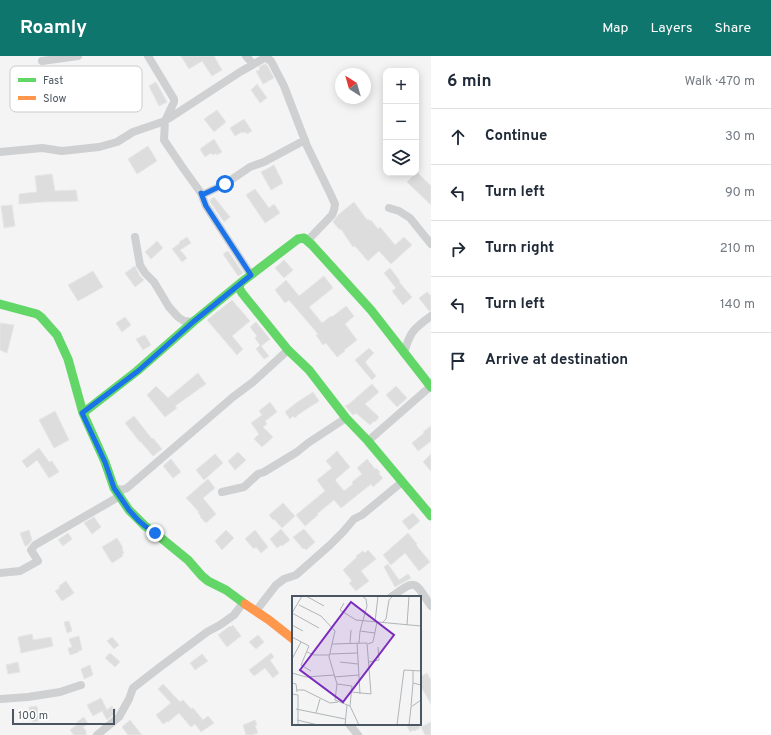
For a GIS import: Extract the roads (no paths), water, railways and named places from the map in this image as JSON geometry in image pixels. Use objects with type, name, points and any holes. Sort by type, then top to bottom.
[{"type":"street","points":[[42,61],[78,56]]},
{"type":"street","points":[[148,56],[174,99],[165,121],[164,140],[201,193],[206,206],[251,275]]},
{"type":"street","points":[[246,56],[254,64]]},
{"type":"street","points":[[0,152],[42,148],[62,151],[99,147],[117,142],[133,132],[165,121],[240,72],[267,57],[271,61],[284,86],[304,140],[335,204],[332,215],[308,240]]},
{"type":"street","points":[[201,193],[204,194],[225,184],[250,167],[264,162],[304,140]]},
{"type":"street","points":[[389,208],[399,211],[410,218],[431,244]]},
{"type":"street","points":[[135,237],[140,265],[145,273],[154,282],[169,307],[178,318],[184,322],[193,322]]},
{"type":"street","points":[[82,413],[138,371],[193,322],[243,281],[298,239],[304,238],[308,240],[371,310],[431,386],[368,441]]},
{"type":"street","points":[[240,284],[239,288],[242,293],[288,350],[309,370],[346,418],[368,441],[431,516]]},
{"type":"street","points":[[0,304],[36,314],[41,317],[57,335],[70,364],[82,413],[105,462],[114,488],[138,520],[188,560],[208,581],[226,590],[292,638]]},
{"type":"street","points":[[404,353],[411,333],[418,325],[431,316]]},
{"type":"street","points":[[114,488],[122,490],[127,488],[233,397],[253,382],[288,350]]},
{"type":"street","points":[[222,492],[244,487],[258,474],[264,472],[297,452],[346,418]]},
{"type":"street","points":[[256,611],[276,585],[284,579],[296,575],[330,545],[354,519],[362,515],[402,482]]},
{"type":"street","points":[[0,573],[20,571],[38,561],[31,550],[35,545],[120,496]]},
{"type":"street","points":[[392,596],[408,585],[414,584],[418,586],[431,606]]},
{"type":"street","points":[[97,735],[119,717],[133,688],[207,632],[234,615],[243,602]]},
{"type":"street","points":[[0,699],[28,697],[60,692],[81,685]]},
{"type":"street","points":[[350,725],[358,735]]}]
